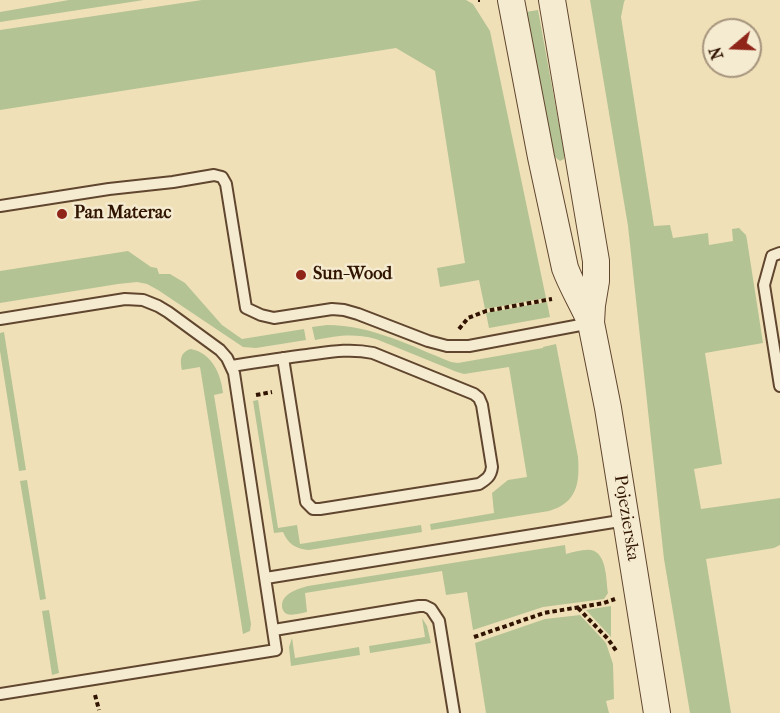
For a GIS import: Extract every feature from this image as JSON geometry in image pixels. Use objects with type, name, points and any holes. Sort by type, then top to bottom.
[{"type":"street","name":"Pojezierska","points":[[511,0],[565,268],[571,285],[591,323],[608,408],[657,713]]},
{"type":"street","name":"Pojezierska","points":[[552,0],[596,261],[591,323]]},
{"type":"lane","points":[[0,206],[214,175],[222,177],[226,184],[246,308],[261,315],[274,318],[332,309],[344,310],[447,346],[469,346],[591,323]]},
{"type":"lane","points":[[780,253],[772,256],[764,285],[780,386]]},
{"type":"lane","points":[[0,319],[125,299],[143,300],[168,312],[227,357],[232,366],[276,650],[0,694]]},
{"type":"lane","points":[[232,366],[283,358],[345,350],[364,351],[474,394],[482,405],[492,467],[491,474],[479,484],[314,509],[306,502],[283,358]]},
{"type":"lane","points":[[266,578],[626,520]]},
{"type":"lane","points":[[273,630],[425,606],[435,614],[441,628],[454,713]]},
{"type":"path","points":[[447,346],[468,318],[486,311],[553,298]]},
{"type":"path","points":[[474,637],[544,613],[604,603],[618,598]]},
{"type":"path","points":[[578,607],[617,652]]},
{"type":"green space","points":[[69,0],[144,0],[0,22],[0,12]]},
{"type":"green space","points":[[202,0],[466,0],[473,4],[490,31],[546,298],[485,309],[479,280],[440,287],[437,268],[465,263],[435,71],[396,48],[0,110],[0,30]]},
{"type":"green space","points":[[590,0],[625,0],[621,17],[654,226],[670,225],[673,238],[708,233],[709,245],[733,241],[732,229],[739,228],[746,235],[747,240],[763,343],[705,353],[722,464],[694,469],[701,509],[780,498],[780,545],[774,548],[706,559],[731,713],[690,713],[664,559],[628,226]]},
{"type":"green space","points":[[538,10],[564,152],[564,159],[560,161],[555,157],[526,12]]},
{"type":"green space","points":[[128,251],[151,267],[157,268],[159,274],[170,274],[185,283],[222,325],[242,339],[304,329],[306,340],[256,348],[243,347],[158,290],[137,282],[0,303],[0,271]]},
{"type":"green space","points":[[547,302],[550,317],[489,328],[486,313]]},
{"type":"green space","points":[[327,325],[375,332],[458,363],[556,344],[578,457],[577,483],[571,497],[566,503],[549,511],[431,530],[430,524],[494,513],[492,493],[508,480],[527,477],[509,367],[464,374],[376,339],[338,336],[315,340],[312,327]]},
{"type":"green space","points":[[4,332],[26,470],[19,471],[0,351],[0,333]]},
{"type":"green space","points":[[191,349],[205,355],[210,360],[218,372],[222,386],[223,393],[214,395],[251,624],[250,631],[243,634],[200,367],[182,370],[182,357]]},
{"type":"green space","points":[[258,400],[278,528],[297,525],[300,544],[421,525],[422,532],[309,550],[293,545],[283,532],[274,533],[253,401]]},
{"type":"green space","points":[[27,480],[46,599],[40,600],[20,481]]},
{"type":"green space","points":[[565,545],[566,554],[591,550],[600,556],[605,568],[608,593],[604,599],[543,607],[473,630],[467,592],[446,595],[442,571],[305,593],[307,612],[289,615],[282,608],[288,595],[308,586]]},
{"type":"green space","points":[[611,606],[611,637],[586,610]]},
{"type":"green space","points":[[49,610],[59,673],[52,675],[42,611]]},
{"type":"green space","points":[[580,615],[606,643],[613,664],[614,699],[606,701],[609,713],[486,713],[475,643],[545,619]]},
{"type":"green space","points":[[422,618],[427,626],[431,643],[370,653],[369,646],[425,637]]},
{"type":"green space","points":[[292,638],[295,658],[359,647],[360,655],[291,666],[289,647]]},
{"type":"place","name":"Pan Materac","points":[[62,214]]},
{"type":"place","name":"Sun-Wood","points":[[301,275]]}]
